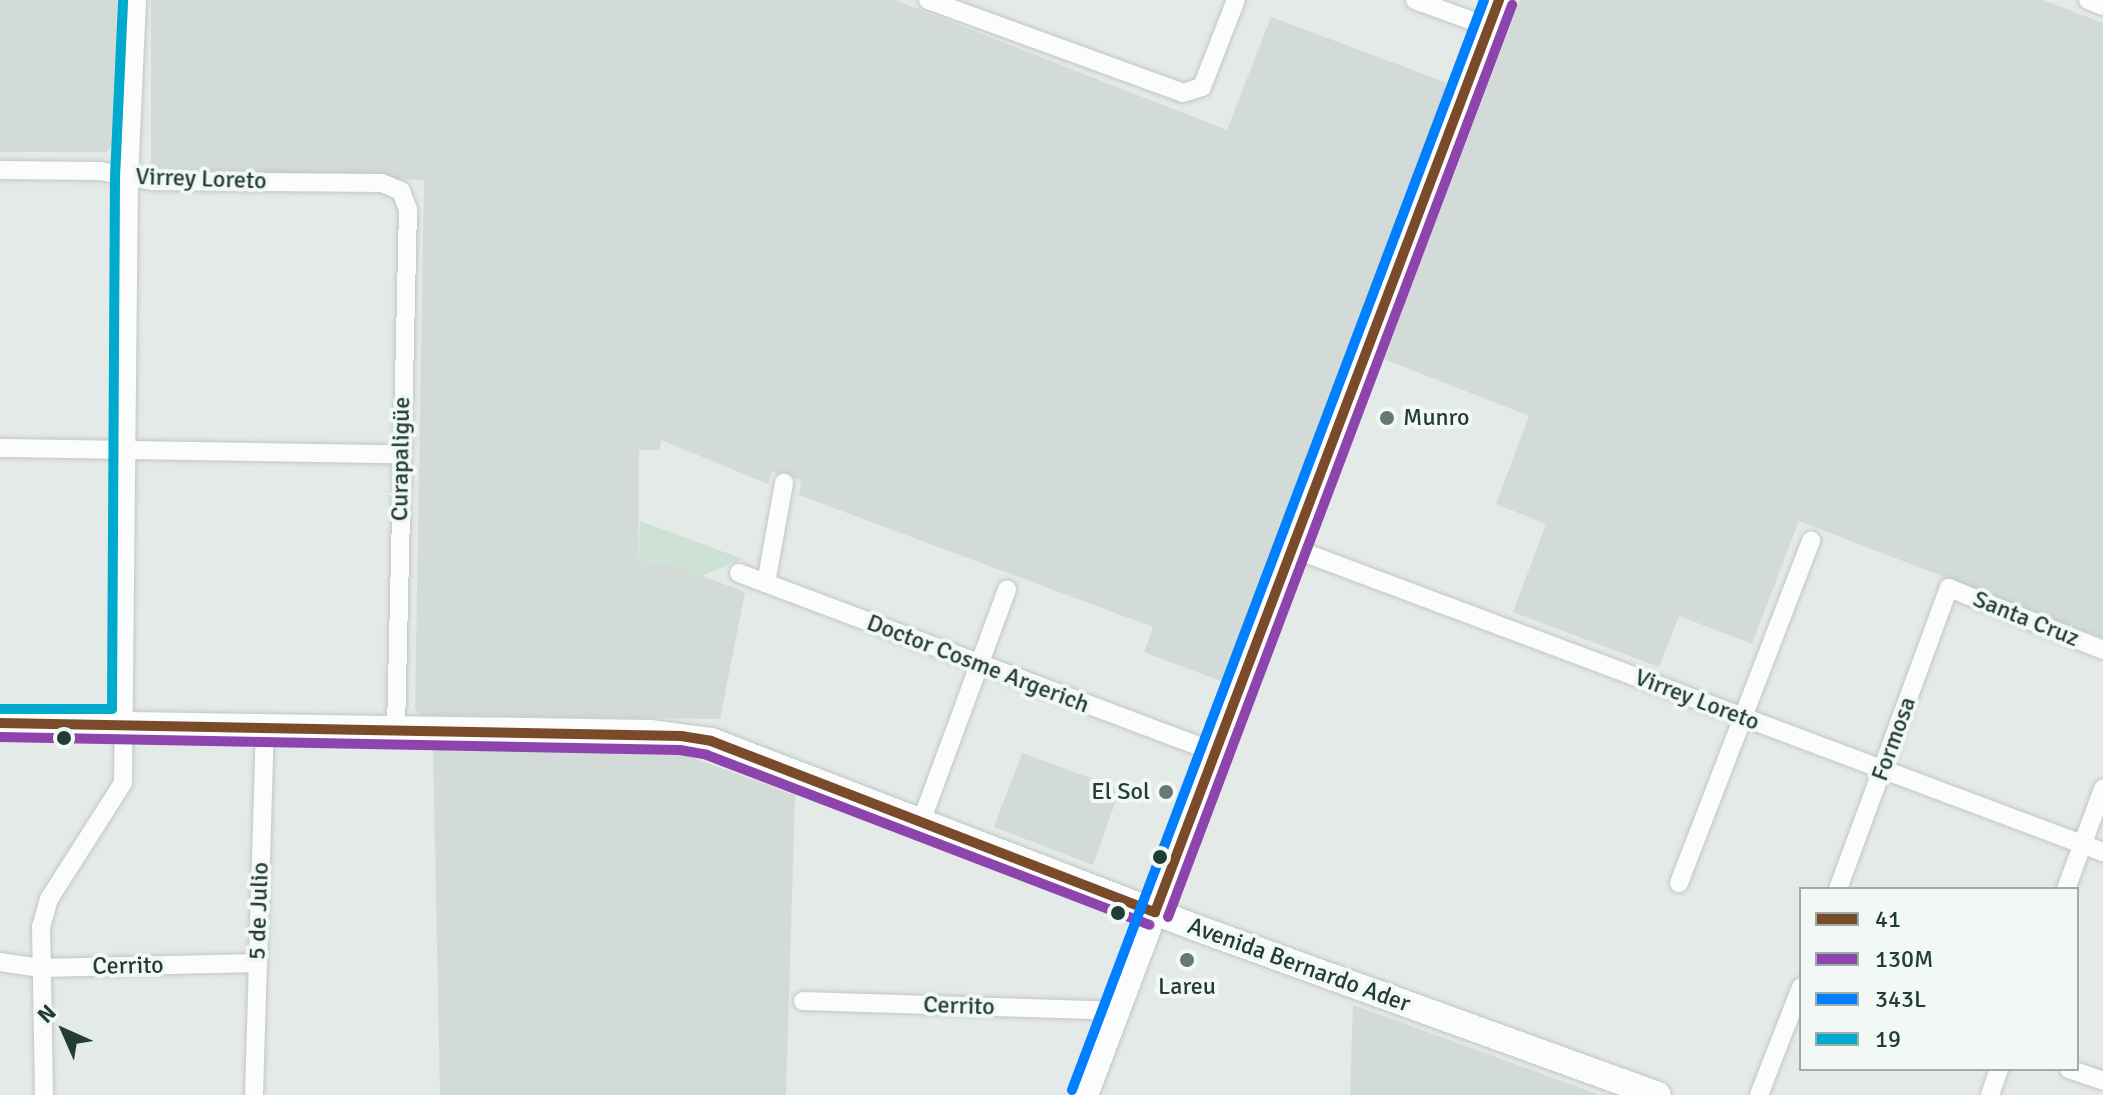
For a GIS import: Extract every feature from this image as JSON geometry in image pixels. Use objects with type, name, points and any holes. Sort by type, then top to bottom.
[{"type":"main road","points":[[1085,1095],[1217,753],[1499,0]]},
{"type":"main road","name":"Avenida Bernardo Ader","points":[[0,723],[650,733],[711,741],[1155,912],[1657,1095]]},
{"type":"street","points":[[44,1095],[40,968],[49,899],[123,783],[126,723],[129,177],[137,0]]},
{"type":"street","points":[[928,0],[956,5],[1172,90],[1193,92],[1208,77],[1236,0]]},
{"type":"street","points":[[1415,0],[1489,27]]},
{"type":"street","points":[[2088,0],[2103,6]]},
{"type":"street","name":"Virrey Loreto","points":[[0,170],[129,177],[382,183],[401,191]]},
{"type":"street","name":"Curapaligüe","points":[[396,728],[408,209],[401,191]]},
{"type":"street","points":[[0,448],[400,454]]},
{"type":"street","points":[[766,583],[784,483]]},
{"type":"street","points":[[1679,883],[1811,541]]},
{"type":"street","name":"Virrey Loreto","points":[[1292,548],[2103,852]]},
{"type":"street","name":"Doctor Cosme Argerich","points":[[739,573],[1217,753]]},
{"type":"street","name":"Santa Cruz","points":[[1949,588],[2103,650]]},
{"type":"street","name":"Formosa","points":[[1839,887],[1949,588]]},
{"type":"street","points":[[921,822],[1007,589]]},
{"type":"street","name":"5 de Julio","points":[[254,1095],[265,726]]},
{"type":"street","points":[[2067,887],[2103,789]]},
{"type":"street","name":"Cerrito","points":[[0,962],[40,968],[257,963]]},
{"type":"street","points":[[1759,1095],[1799,992]]},
{"type":"street","name":"Cerrito","points":[[803,1001],[1115,1011]]},
{"type":"street","points":[[1990,1095],[1998,1071]]},
{"type":"street","points":[[2075,1071],[2103,1081]]},
{"type":"shaded area","points":[[0,0],[117,0],[114,144],[106,152],[0,152]]},
{"type":"shaded area","points":[[151,0],[895,0],[1227,130],[1271,17],[1450,84],[1223,682],[1144,652],[1153,627],[799,495],[801,480],[772,472],[768,484],[661,440],[660,450],[639,450],[638,563],[671,564],[745,592],[720,719],[421,715],[415,709],[424,180],[151,176]]},
{"type":"shaded area","points":[[1520,0],[2043,0],[2103,23],[2103,638],[1799,521],[1752,644],[1679,616],[1659,667],[1513,612],[1546,524],[1496,504],[1529,416],[1384,359]]},
{"type":"shaded area","points":[[433,748],[677,752],[795,795],[786,1095],[440,1095]]},
{"type":"shaded area","points":[[1022,753],[1120,789],[1093,865],[994,827]]},
{"type":"shaded area","points":[[1353,1005],[1600,1095],[1350,1095]]},
{"type":"green space","points":[[640,521],[743,559],[701,576],[671,564],[638,563]]},
{"type":"transit line","name":"19","points":[[0,709],[112,709],[115,177],[123,0]]},
{"type":"transit line","name":"343L","points":[[1072,1090],[1484,0]]},
{"type":"transit line","name":"41","points":[[1155,912],[1499,0]]},
{"type":"transit line","name":"130M","points":[[1168,917],[1512,5]]},
{"type":"transit line","name":"41","points":[[0,723],[681,736],[711,741],[1155,912]]},
{"type":"transit line","name":"130M","points":[[0,737],[680,750],[707,755],[1150,925]]},
{"type":"place","name":"Munro","points":[[1387,418]]},
{"type":"place","name":"El Sol","points":[[1166,792]]},
{"type":"place","name":"Lareu","points":[[1187,960]]}]
